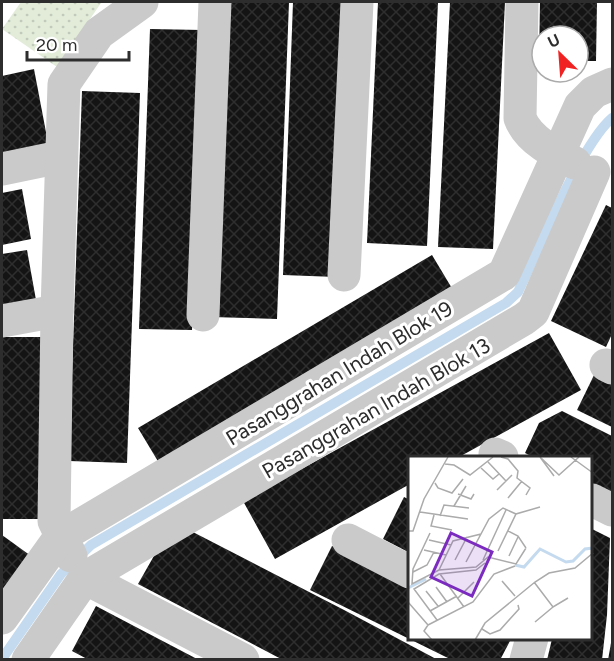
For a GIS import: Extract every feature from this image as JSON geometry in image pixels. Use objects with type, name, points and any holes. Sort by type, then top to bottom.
[{"type":"street","points":[[142,2],[99,33],[64,84],[60,157],[54,521],[60,537],[85,578],[243,660]]},
{"type":"street","points":[[203,315],[215,2]]},
{"type":"street","points":[[344,275],[357,2]]},
{"type":"street","points":[[522,2],[520,118],[528,131],[556,154],[603,177]]},
{"type":"street","name":"Pasanggrahan Indah Blok 19","points":[[60,537],[504,274],[556,154],[580,106],[594,92],[612,84]]},
{"type":"street","points":[[2,169],[60,157]]},
{"type":"street","name":"Pasanggrahan Indah Blok 13","points":[[85,578],[525,319],[533,312],[603,177]]},
{"type":"street","points":[[2,321],[57,311]]},
{"type":"street","points":[[593,501],[612,510]]},
{"type":"street","points":[[2,618],[60,537]]},
{"type":"street","points":[[348,540],[408,571]]},
{"type":"street","points":[[28,660],[85,578]]},
{"type":"street","points":[[526,660],[532,640]]},
{"type":"green space","points":[[21,2],[101,3],[57,67],[2,29]]},
{"type":"building","points":[[223,2],[289,2],[277,319],[211,317]]},
{"type":"building","points":[[293,2],[346,2],[336,277],[283,275]]},
{"type":"building","points":[[378,2],[438,2],[427,246],[367,243]]},
{"type":"building","points":[[450,2],[505,2],[493,249],[438,247]]},
{"type":"building","points":[[540,2],[597,2],[596,61],[590,61],[590,24],[540,24]]},
{"type":"building","points":[[150,29],[202,30],[192,330],[139,329]]},
{"type":"building","points":[[34,69],[49,148],[2,158],[2,76]]},
{"type":"building","points":[[82,91],[140,93],[127,463],[69,461]]},
{"type":"building","points":[[22,189],[31,239],[2,245],[2,193]]},
{"type":"building","points":[[606,205],[612,208],[612,334],[606,347],[551,321]]},
{"type":"building","points":[[27,250],[36,300],[2,306],[2,254]]},
{"type":"building","points":[[432,255],[456,295],[162,468],[138,428]]},
{"type":"building","points":[[549,333],[581,390],[461,456],[408,456],[408,485],[275,559],[243,501]]},
{"type":"building","points":[[2,337],[42,337],[41,519],[2,519]]},
{"type":"building","points":[[596,371],[612,379],[612,427],[577,410]]},
{"type":"building","points":[[562,411],[612,436],[612,495],[593,486],[593,456],[531,456],[525,453],[539,423]]},
{"type":"building","points":[[404,497],[408,499],[408,552],[383,539]]},
{"type":"building","points":[[189,530],[438,660],[283,660],[138,584],[159,547]]},
{"type":"building","points":[[593,530],[610,538],[607,615],[602,660],[547,660],[552,640],[593,640]]},
{"type":"building","points":[[2,535],[31,556],[2,597]]},
{"type":"building","points":[[332,546],[408,583],[408,638],[310,590]]},
{"type":"building","points":[[96,606],[199,660],[89,660],[72,651]]},
{"type":"building","points":[[411,640],[510,640],[500,660],[452,660]]},
{"type":"building","points":[[611,643],[612,660],[608,660]]},
{"type":"waterway","points":[[2,659],[61,574],[91,545],[506,303],[518,292],[561,199],[587,150],[612,118]]}]
